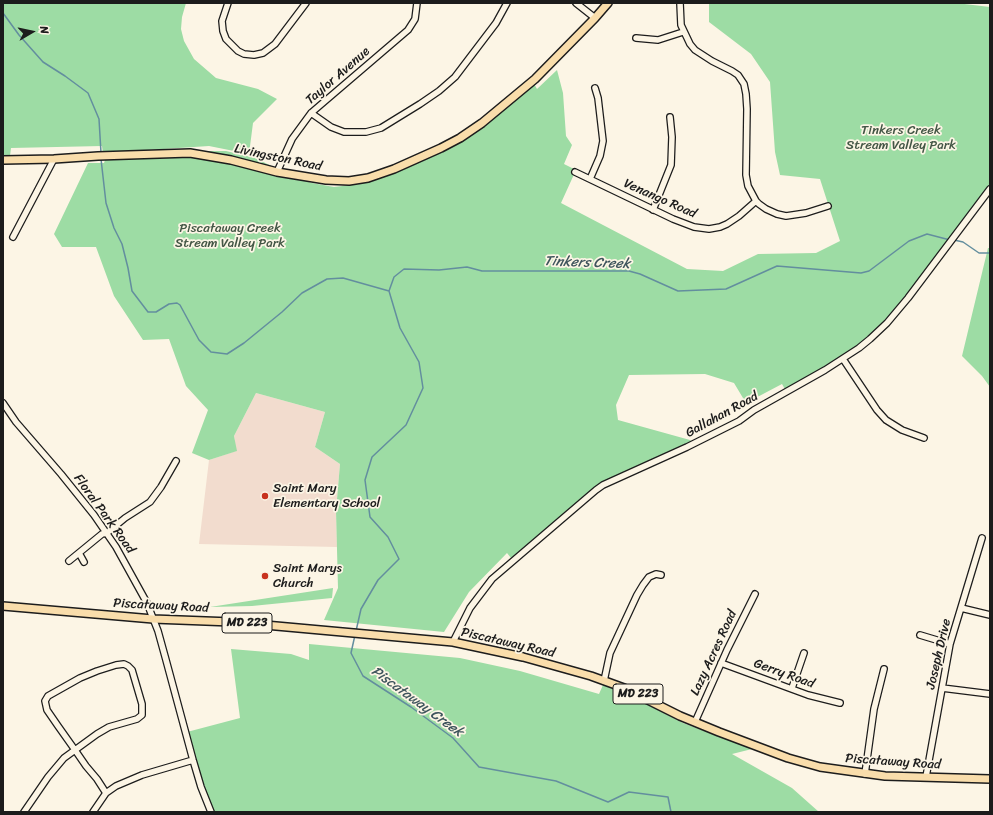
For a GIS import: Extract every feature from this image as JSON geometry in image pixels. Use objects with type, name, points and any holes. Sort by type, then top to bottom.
[{"type":"main road","name":"Livingston Road","points":[[3,160],[190,153],[232,160],[277,172],[326,180],[358,180],[394,170],[460,138],[497,111],[535,79],[608,3]]},
{"type":"main road","name":"Piscataway Road","points":[[3,606],[153,619],[232,622],[453,642],[523,657],[604,681],[640,695],[695,722],[788,758],[834,770],[885,776],[990,779]]},
{"type":"street","points":[[228,3],[222,21],[226,39],[238,52],[254,55],[263,53],[275,44],[306,3]]},
{"type":"street","name":"Taylor Avenue","points":[[277,172],[292,139],[311,113],[408,30],[415,19],[417,3]]},
{"type":"street","points":[[311,113],[331,127],[344,132],[366,132],[381,128],[439,91],[455,77],[496,23],[507,3]]},
{"type":"street","points":[[576,3],[595,18]]},
{"type":"street","points":[[680,3],[681,25],[690,44],[695,50],[712,61],[738,75],[744,84],[748,109],[746,175],[748,186],[758,204],[777,214],[786,216],[806,213],[828,206]]},
{"type":"street","points":[[636,38],[658,40],[683,32]]},
{"type":"street","points":[[590,179],[600,156],[602,141],[598,98],[595,88]]},
{"type":"street","points":[[653,210],[671,165],[672,138],[670,117]]},
{"type":"street","points":[[13,237],[54,159]]},
{"type":"street","name":"Venango Road","points":[[575,172],[689,227],[720,227],[739,216],[756,201]]},
{"type":"street","name":"Gallahan Road","points":[[453,642],[470,608],[492,579],[596,490],[687,447],[739,420],[843,359],[870,339],[887,323],[908,298],[990,189]]},
{"type":"street","points":[[843,359],[877,410],[886,420],[902,430],[924,438]]},
{"type":"street","name":"Floral Park Road","points":[[3,404],[16,422],[70,484],[107,533],[126,564],[146,602],[153,619],[174,689],[201,787],[211,812]]},
{"type":"street","points":[[69,561],[102,534],[107,533],[152,499],[161,487],[176,461]]},
{"type":"street","name":"Joseph Drive","points":[[926,777],[950,644],[982,538]]},
{"type":"street","points":[[79,552],[84,562]]},
{"type":"street","points":[[604,681],[610,653],[637,595],[649,577],[656,574],[661,575]]},
{"type":"street","name":"Lazy Acres Road","points":[[695,722],[721,663],[755,594]]},
{"type":"street","points":[[961,608],[990,615]]},
{"type":"street","points":[[920,635],[950,644]]},
{"type":"street","points":[[792,688],[804,653]]},
{"type":"street","name":"Gerry Road","points":[[721,663],[815,697],[840,703]]},
{"type":"street","points":[[24,812],[48,777],[64,758],[75,750],[104,730],[137,719],[142,715],[142,704],[132,670],[124,664],[97,671],[66,685],[48,696],[45,701],[47,710],[75,750],[106,793]]},
{"type":"street","points":[[865,774],[874,709],[884,669]]},
{"type":"street","points":[[942,688],[990,694]]},
{"type":"street","points":[[92,812],[106,793],[116,786],[142,775],[193,760]]},
{"type":"shaded area","points":[[256,393],[325,412],[315,447],[340,464],[336,511],[337,547],[199,544],[209,460],[236,451],[234,436]]},
{"type":"green space","points":[[3,3],[186,3],[182,17],[181,29],[184,41],[194,59],[216,78],[258,89],[277,99],[253,123],[249,154],[209,146],[103,153],[102,146],[11,148],[10,156],[3,156]]},
{"type":"green space","points":[[709,3],[956,3],[990,7],[990,190],[884,325],[875,330],[855,350],[786,391],[782,384],[746,403],[734,383],[705,374],[629,375],[616,405],[618,420],[690,440],[692,442],[608,480],[584,497],[511,558],[507,553],[469,592],[444,632],[324,620],[338,588],[336,511],[340,464],[315,447],[325,412],[256,393],[234,436],[237,451],[209,460],[192,453],[208,410],[186,386],[169,339],[143,340],[114,296],[96,247],[62,247],[54,234],[88,163],[104,163],[106,157],[226,151],[255,158],[296,178],[312,183],[334,187],[359,184],[387,176],[430,156],[533,82],[537,89],[557,70],[563,93],[566,136],[572,145],[564,164],[576,170],[561,203],[687,269],[723,271],[758,254],[816,253],[840,241],[820,179],[780,175],[775,152],[770,82],[751,54],[709,22]]},
{"type":"green space","points":[[988,248],[990,248],[990,387],[982,376],[962,356]]},
{"type":"green space","points":[[333,588],[332,598],[252,606],[210,607]]},
{"type":"green space","points":[[309,644],[460,658],[520,671],[599,694],[603,685],[632,697],[683,723],[752,749],[732,754],[792,788],[819,812],[212,812],[198,772],[187,732],[240,718],[231,649],[291,654],[309,660]]},
{"type":"waterway","name":"Piscataway Creek","points":[[3,13],[19,35],[43,62],[88,93],[99,119],[101,153]]},
{"type":"waterway","name":"Piscataway Creek","points":[[101,159],[106,203],[114,228],[122,244],[132,291],[148,312],[156,312],[169,304],[177,303],[180,305],[199,340],[211,352],[227,354],[244,343],[282,312],[302,293],[327,279],[343,278],[389,291]]},
{"type":"waterway","name":"Tinkers Creek","points":[[389,291],[394,277],[404,269],[439,270],[467,267],[482,271],[629,271],[640,274],[678,291],[726,289],[777,266],[861,273],[869,271],[909,241],[927,234],[950,240]]},
{"type":"waterway","name":"Tinkers Creek","points":[[954,240],[963,242],[979,253],[990,253]]},
{"type":"waterway","name":"Piscataway Creek","points":[[356,631],[361,609],[378,580],[399,559],[388,537],[370,517],[365,480],[372,457],[406,425],[423,388],[419,362],[400,328],[389,291]]},
{"type":"waterway","name":"Piscataway Creek","points":[[355,635],[351,653],[363,676],[411,707],[453,738],[479,767],[556,781],[608,802],[629,792],[668,797],[671,812]]},
{"type":"place","name":"Saint Mary Elementary School","points":[[265,496]]},
{"type":"place","name":"Saint Marys Church","points":[[265,576]]},
{"type":"park label","name":"Tinkers Creek Stream Valley Park","points":[[901,138]]},
{"type":"park label","name":"Piscataway Creek Stream Valley Park","points":[[230,236]]}]
